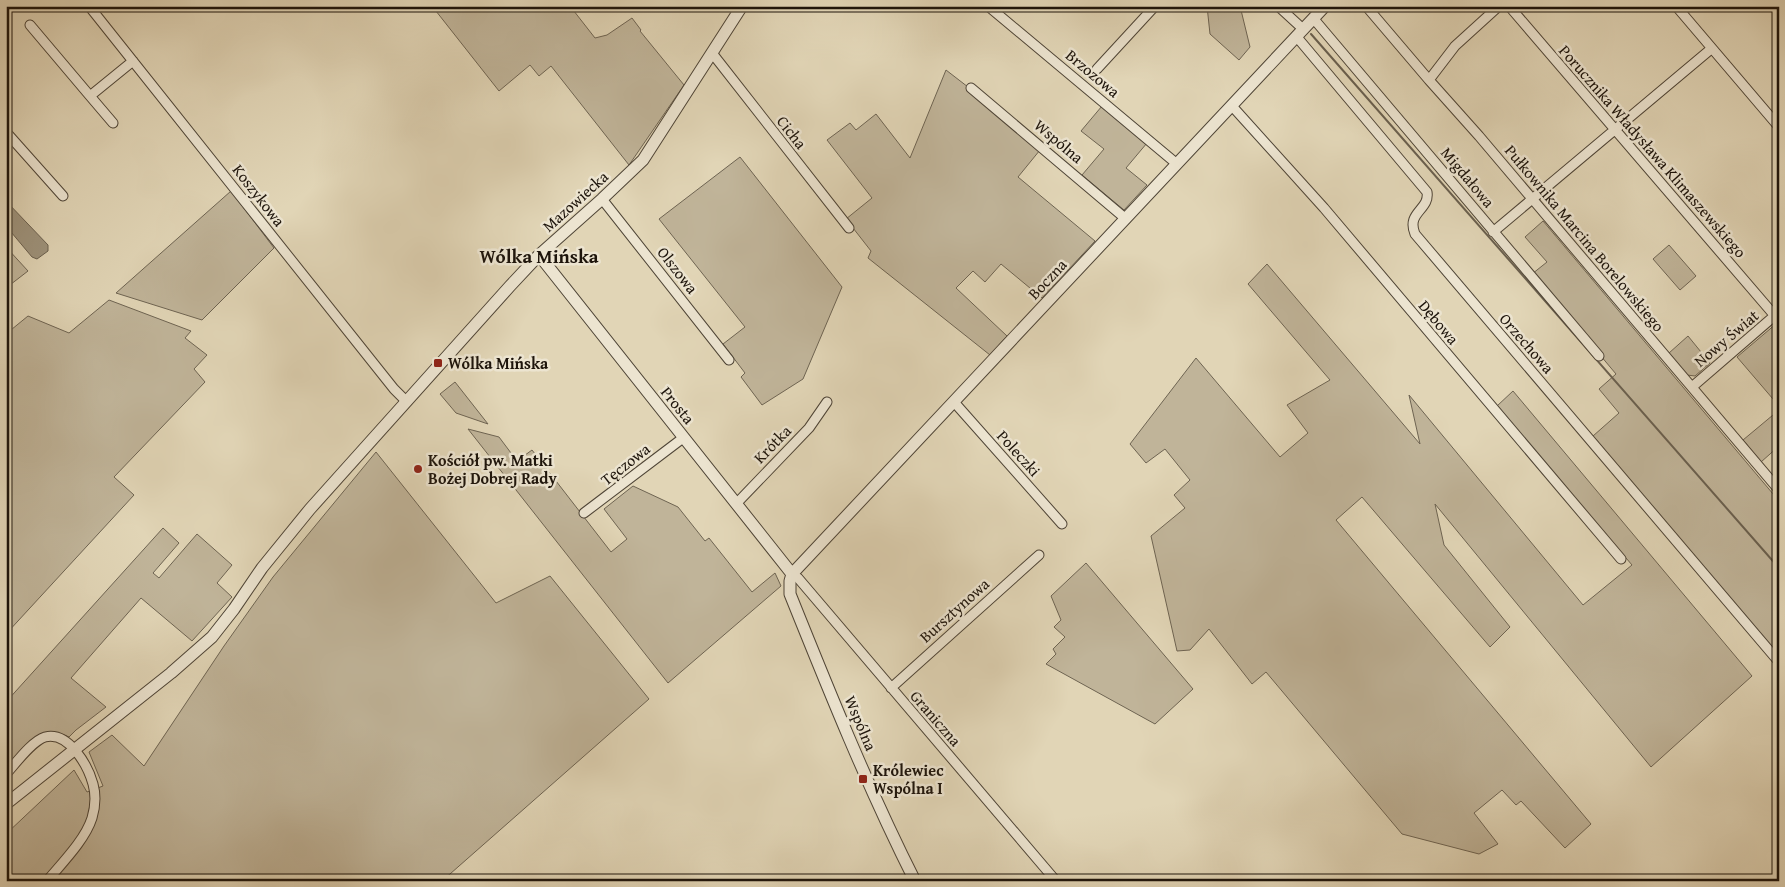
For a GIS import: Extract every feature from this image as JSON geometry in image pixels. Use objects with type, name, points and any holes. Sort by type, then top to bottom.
[{"type":"street","name":"Koszykowa","points":[[88,6],[394,389],[406,401]]},
{"type":"street","name":"Mazowiecka","points":[[6,804],[185,662],[212,637],[285,539],[406,401],[539,255],[643,160],[742,6]]},
{"type":"street","name":"Brzozowa","points":[[988,6],[1178,164]]},
{"type":"street","points":[[1097,69],[1155,6]]},
{"type":"street","points":[[1278,6],[1300,33]]},
{"type":"street","name":"Boczna","points":[[792,574],[1325,6]]},
{"type":"street","name":"Pułkownika Marcina Borelowskiego","points":[[1366,6],[1586,261],[1678,373],[1779,490]]},
{"type":"street","points":[[1429,80],[1455,46],[1499,6]]},
{"type":"street","name":"Porucznika Władysława Klimaszewskiego","points":[[1509,6],[1777,314]]},
{"type":"street","points":[[1676,6],[1779,127]]},
{"type":"street","name":"Migdałowa","points":[[1313,18],[1600,356]]},
{"type":"street","points":[[30,25],[113,123]]},
{"type":"street","name":"Orzechowa","points":[[1300,33],[1427,192],[1426,202],[1412,223],[1415,234],[1779,662]]},
{"type":"street","points":[[1494,232],[1711,49]]},
{"type":"street","name":"Cicha","points":[[712,53],[849,228]]},
{"type":"street","points":[[90,96],[132,61]]},
{"type":"street","name":"Wspólna","points":[[971,88],[1126,218]]},
{"type":"street","name":"Dębowa","points":[[1232,106],[1324,208],[1621,559]]},
{"type":"street","points":[[6,132],[63,196]]},
{"type":"street","name":"Olszowa","points":[[602,199],[729,360]]},
{"type":"street","name":"Prosta","points":[[539,255],[792,574]]},
{"type":"street","name":"Nowy Świat","points":[[1692,387],[1777,314]]},
{"type":"street","name":"Krótka","points":[[736,504],[809,428],[827,402]]},
{"type":"street","name":"Poleczki","points":[[954,402],[1062,524]]},
{"type":"street","name":"Tęczowa","points":[[584,513],[683,438]]},
{"type":"street","name":"Bursztynowa","points":[[891,688],[1039,555]]},
{"type":"street","name":"Wspólna","points":[[792,574],[790,594],[842,723],[898,848],[915,881]]},
{"type":"street","name":"Graniczna","points":[[792,574],[798,578],[1056,881]]},
{"type":"street","points":[[6,774],[32,746],[43,738],[57,736],[67,742],[74,750],[86,768],[93,785],[95,802],[93,814],[85,834],[48,881]]},
{"type":"shaded area","points":[[432,6],[570,6],[595,38],[607,35],[632,18],[640,31],[684,85],[629,165],[551,66],[539,76],[530,65],[499,91]]},
{"type":"shaded area","points":[[1207,6],[1240,6],[1250,47],[1239,60],[1210,34]]},
{"type":"shaded area","points":[[946,70],[968,87],[966,89],[1040,150],[1018,177],[1095,241],[1042,298],[1001,264],[985,282],[973,271],[956,288],[1007,336],[990,355],[868,258],[871,251],[846,219],[872,198],[827,140],[850,123],[856,130],[876,114],[910,158]]},
{"type":"shaded area","points":[[1102,106],[1147,143],[1126,168],[1147,185],[1124,210],[1082,175],[1104,149],[1081,131]]},
{"type":"shaded area","points":[[740,157],[842,287],[803,379],[762,405],[741,377],[745,373],[723,344],[745,327],[659,219]]},
{"type":"shaded area","points":[[231,191],[274,248],[202,320],[116,293]]},
{"type":"shaded area","points":[[6,201],[48,245],[48,251],[37,259],[32,257],[6,226]]},
{"type":"shaded area","points":[[1543,221],[1779,501],[1779,644],[1773,649],[1593,436],[1619,413],[1599,389],[1616,374],[1532,274],[1547,262],[1525,237]]},
{"type":"shaded area","points":[[1669,245],[1696,276],[1680,290],[1653,259]]},
{"type":"shaded area","points":[[6,247],[28,271],[6,288]]},
{"type":"shaded area","points":[[1267,264],[1420,444],[1409,395],[1583,605],[1632,565],[1497,406],[1513,391],[1752,676],[1651,767],[1435,504],[1444,545],[1510,627],[1490,647],[1362,497],[1336,520],[1591,824],[1565,848],[1521,801],[1516,805],[1502,790],[1474,813],[1498,844],[1479,854],[1402,834],[1266,672],[1252,684],[1209,629],[1190,650],[1177,651],[1151,536],[1185,508],[1174,495],[1190,480],[1165,449],[1146,463],[1130,444],[1196,358],[1280,457],[1308,433],[1287,405],[1330,380],[1248,284]]},
{"type":"shaded area","points":[[109,300],[191,331],[185,338],[207,355],[194,369],[205,382],[114,477],[134,495],[6,634],[6,334],[28,316],[69,333]]},
{"type":"shaded area","points":[[1777,323],[1779,325],[1779,406],[1737,357]]},
{"type":"shaded area","points":[[1688,336],[1710,363],[1695,376],[1687,375],[1669,353]]},
{"type":"shaded area","points":[[455,382],[488,424],[456,413],[440,394]]},
{"type":"shaded area","points":[[1779,410],[1779,446],[1761,462],[1743,440]]},
{"type":"shaded area","points":[[468,429],[499,437],[517,461],[532,450],[611,552],[627,539],[604,509],[633,486],[678,507],[705,541],[709,538],[752,592],[775,573],[781,586],[668,683]]},
{"type":"shaded area","points":[[376,452],[496,603],[550,576],[649,699],[442,881],[6,881],[6,834],[74,770],[87,792],[103,786],[89,752],[112,735],[144,766],[224,646],[273,577]]},
{"type":"shaded area","points":[[163,528],[179,543],[153,573],[159,578],[197,534],[232,565],[217,583],[232,597],[192,641],[141,598],[71,678],[106,707],[69,737],[56,733],[43,733],[6,770],[6,702]]},
{"type":"shaded area","points":[[1086,563],[1193,689],[1155,724],[1046,664],[1056,654],[1053,649],[1065,637],[1054,627],[1061,620],[1051,596]]},
{"type":"waterway","points":[[1311,34],[1779,568]]},
{"type":"place","name":"Wólka Mińska","points":[[438,363]]},
{"type":"place","name":"Kościół pw. Matki Bożej Dobrej Rady","points":[[418,469]]},
{"type":"place","name":"Królewiec Wspólna I","points":[[863,779]]},
{"type":"district","name":"Wólka Mińska","points":[[539,256]]}]
